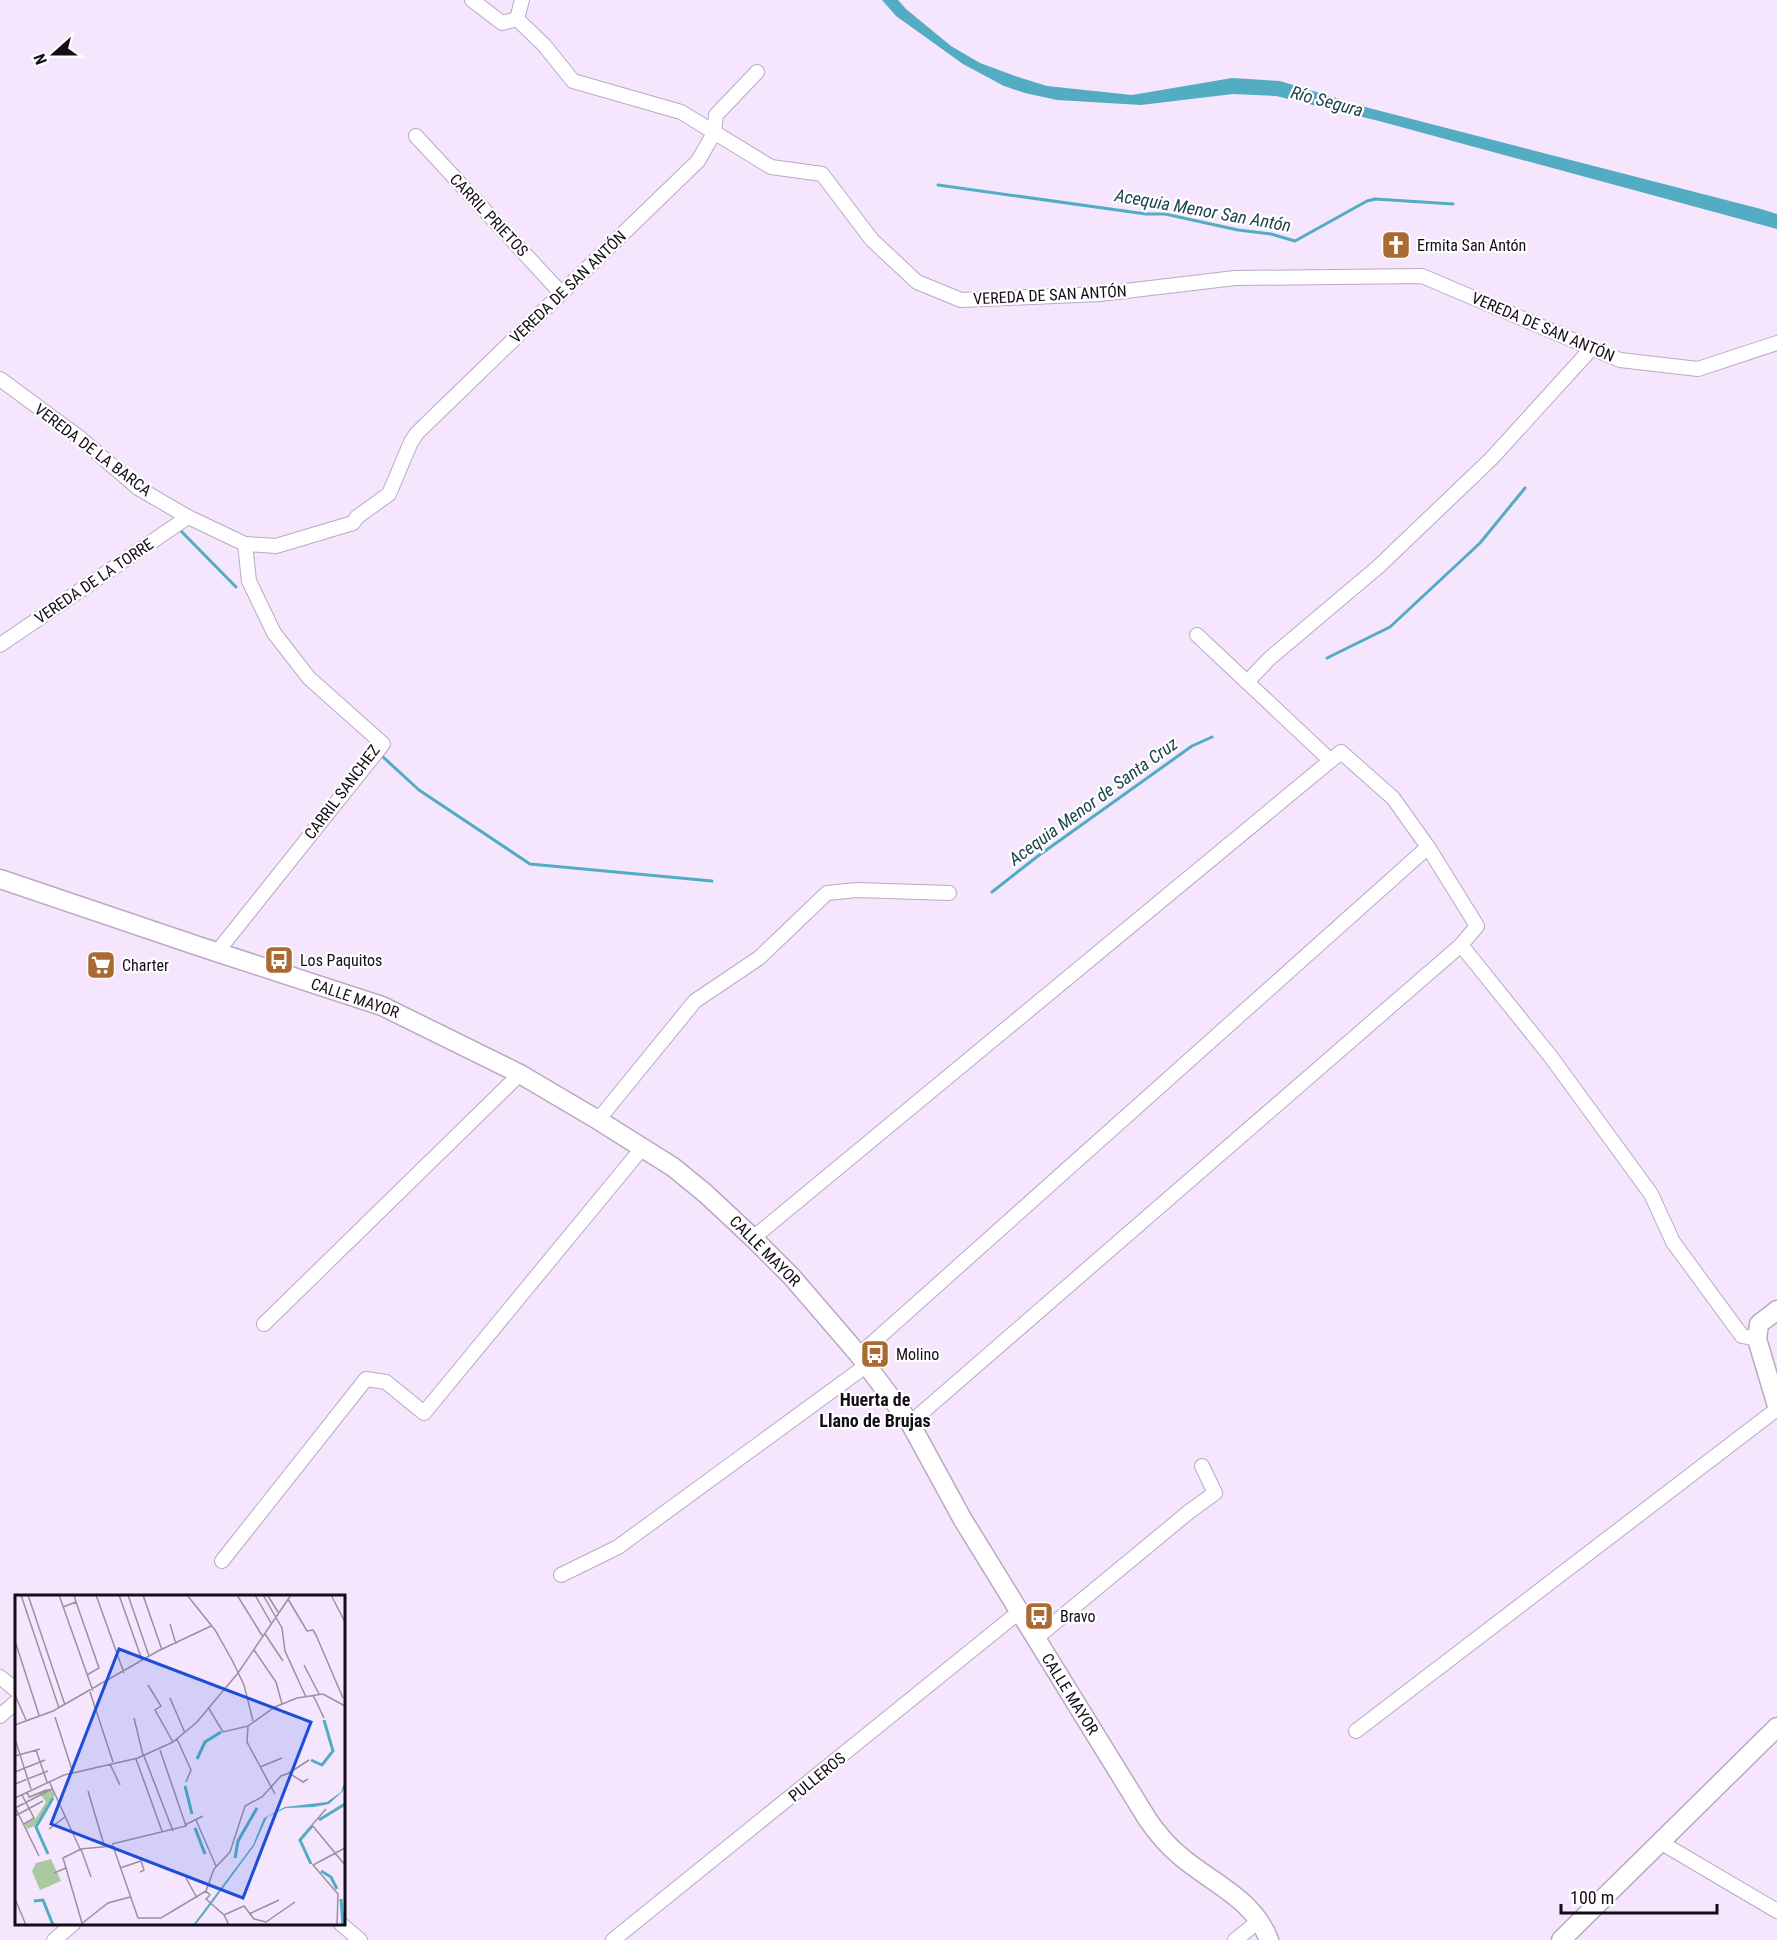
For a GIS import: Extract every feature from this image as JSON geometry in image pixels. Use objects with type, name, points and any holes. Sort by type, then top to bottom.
[{"type":"main road","name":"CALLE MAYOR","points":[[0,879],[382,1006],[520,1074],[643,1147],[697,1187],[796,1281],[863,1360],[910,1423],[963,1520],[1156,1831],[1179,1856],[1244,1903],[1259,1921],[1269,1940]]},
{"type":"main road","points":[[1777,1310],[1760,1324],[1757,1339],[1777,1408]]},
{"type":"main road","points":[[1561,1940],[1777,1727]]},
{"type":"street","points":[[472,0],[502,23],[517,20]]},
{"type":"street","points":[[517,20],[522,0]]},
{"type":"street","points":[[517,20],[544,45],[573,81],[681,111],[714,133],[716,115],[757,72]]},
{"type":"street","name":"VEREDA DE SAN ANTÓN","points":[[188,517],[245,544],[276,546],[353,523],[357,517],[389,494],[417,433],[698,161],[714,133],[771,167],[822,174],[872,240],[917,282],[961,300],[1100,294],[1234,279],[1422,276],[1620,360],[1698,369],[1777,343]]},
{"type":"street","name":"CARRIL PRIETOS","points":[[416,136],[561,293]]},
{"type":"street","points":[[1247,682],[1269,659],[1378,567],[1491,459],[1592,348]]},
{"type":"street","name":"VEREDA DE LA BARCA","points":[[0,379],[80,438],[138,488],[188,517]]},
{"type":"street","name":"VEREDA DE LA TORRE","points":[[0,645],[188,517]]},
{"type":"street","name":"CARRIL SANCHEZ","points":[[217,952],[383,744],[309,678],[274,633],[249,581],[245,544]]},
{"type":"street","points":[[1197,635],[1330,760]]},
{"type":"street","points":[[753,1238],[1341,752],[1393,798],[1428,847],[1477,926],[1461,945],[910,1423]]},
{"type":"street","points":[[561,1575],[618,1547],[863,1360],[1428,847]]},
{"type":"street","points":[[598,1120],[695,1001],[759,958],[827,892],[857,890],[949,893]]},
{"type":"street","points":[[1461,945],[1551,1057],[1651,1194],[1673,1242],[1742,1336],[1757,1339]]},
{"type":"street","points":[[264,1324],[520,1074]]},
{"type":"street","points":[[222,1561],[366,1379],[386,1383],[424,1413],[643,1147]]},
{"type":"street","points":[[1356,1731],[1777,1408]]},
{"type":"street","points":[[1035,1639],[1215,1493],[1202,1466]]},
{"type":"street","name":"PULLEROS","points":[[613,1940],[1019,1612]]},
{"type":"street","points":[[0,1677],[15,1689]]},
{"type":"street","points":[[0,1716],[15,1703]]},
{"type":"street","points":[[1660,1842],[1777,1911]]},
{"type":"street","points":[[1235,1940],[1259,1921]]},
{"type":"street","points":[[54,1940],[71,1925]]},
{"type":"street","points":[[343,1925],[360,1940]]},
{"type":"water","name":"Río Segura","points":[[882,0],[898,0],[951,46],[980,63],[1047,86],[1132,95],[1232,78],[1280,81],[1369,108],[1761,209],[1777,214],[1777,229],[1379,121],[1276,96],[1233,94],[1141,105],[1057,100],[1025,93],[1004,86],[963,64],[896,16]]},
{"type":"waterway","name":"Acequia Menor San Antón","points":[[938,185],[1146,214],[1165,214],[1238,230],[1271,234],[1295,241],[1367,201],[1375,199],[1453,204]]},
{"type":"waterway","name":"Acequia Menor de Santa Cruz","points":[[1327,658],[1390,627],[1480,543],[1525,488]]},
{"type":"waterway","name":"Acequia Menor de Santa Cruz","points":[[181,531],[236,587]]},
{"type":"waterway","name":"Acequia Menor de Santa Cruz","points":[[992,892],[1038,856],[1192,746],[1212,737]]},
{"type":"waterway","name":"Acequia Menor de Santa Cruz","points":[[383,757],[419,790],[530,864],[712,881]]},
{"type":"place","name":"Ermita San Antón","points":[[1396,245]]},
{"type":"place","name":"Los Paquitos","points":[[279,960]]},
{"type":"place","name":"Charter","points":[[101,965]]},
{"type":"place","name":"Molino","points":[[875,1354]]},
{"type":"place","name":"Bravo","points":[[1039,1616]]},
{"type":"district","name":"Huerta de Llano de Brujas","points":[[875,1409]]}]
